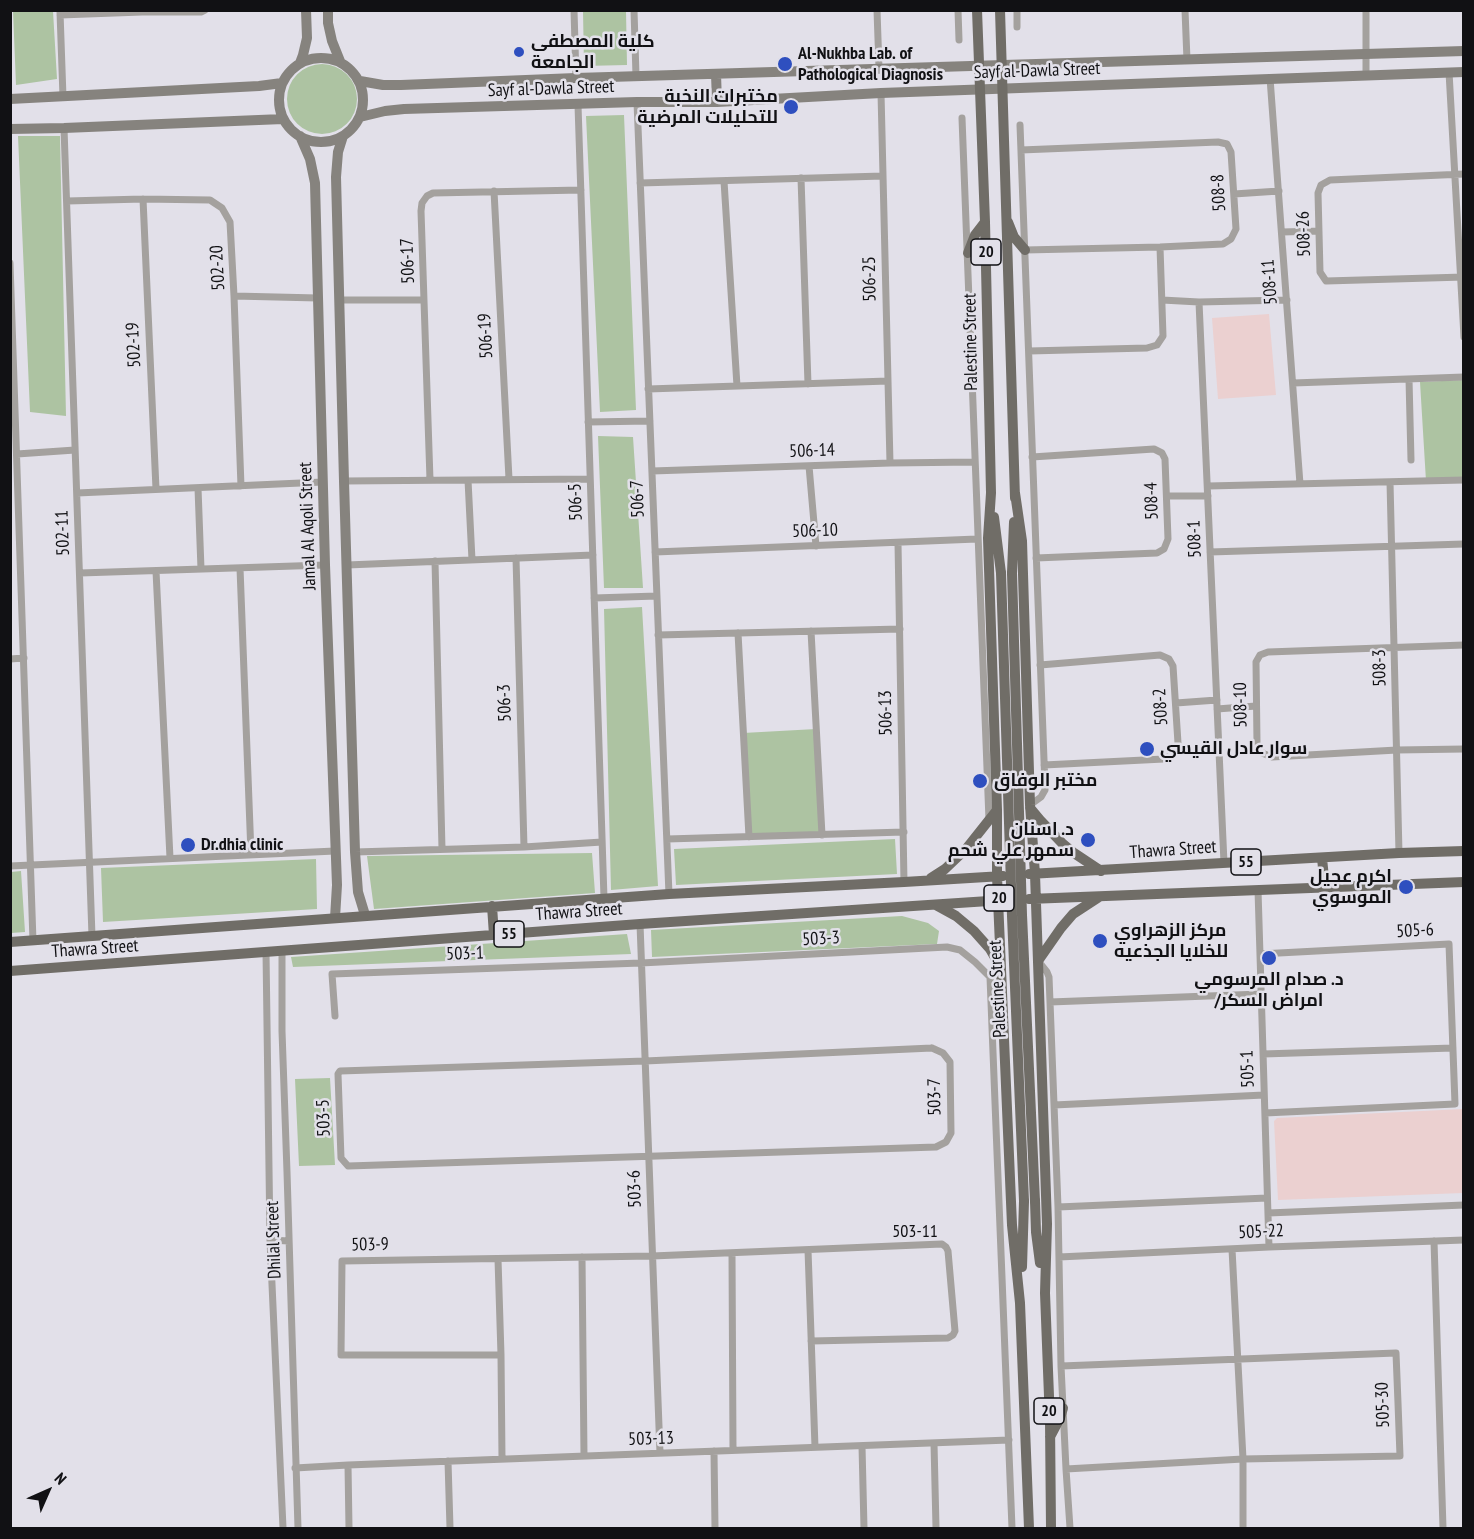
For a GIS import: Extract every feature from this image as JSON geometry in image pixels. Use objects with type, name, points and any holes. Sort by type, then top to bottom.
[{"type":"main road","points":[[969,10],[978,33]]},
{"type":"main road","name":"Palestine Street","points":[[977,10],[985,222],[991,493],[988,538],[997,810],[1003,900],[1001,968],[1012,1224],[1020,1303],[1029,1528]]},
{"type":"main road","name":"Palestine Street","points":[[1000,11],[1015,493],[1022,541],[1032,898],[1038,961],[1047,1224],[1044,1293],[1052,1528]]},
{"type":"main road","points":[[1006,217],[1014,237],[1025,250]]},
{"type":"main road","points":[[968,253],[975,235],[985,222]]},
{"type":"main road","name":"Palestine Street","points":[[991,493],[1007,573]]},
{"type":"main road","name":"Palestine Street","points":[[1015,493],[1007,573],[1012,916],[1030,1201],[1044,1293]]},
{"type":"main road","points":[[1030,806],[1062,843],[1101,871]]},
{"type":"main road","points":[[927,880],[945,869],[959,856],[997,810]]},
{"type":"main road","name":"Thawra Street","points":[[1032,874],[1464,851]]},
{"type":"main road","points":[[1323,858],[1325,888]]},
{"type":"main road","name":"Thawra Street","points":[[10,942],[604,898],[1001,876]]},
{"type":"main road","name":"55","points":[[1032,898],[1464,882]]},
{"type":"main road","points":[[1038,961],[1073,915],[1101,896]]},
{"type":"main road","name":"Thawra Street","points":[[10,971],[640,924],[1003,900]]},
{"type":"main road","points":[[936,905],[956,916],[974,931],[990,949],[1001,968]]},
{"type":"main road","points":[[492,906],[494,935]]},
{"type":"main road","name":"Palestine Street","points":[[1020,1303],[1030,1201]]},
{"type":"main road","points":[[1050,1437],[1063,1408]]},
{"type":"street","points":[[63,97],[60,13],[201,12],[205,10]]},
{"type":"street","points":[[300,63],[307,38],[306,10]]},
{"type":"street","points":[[328,10],[330,32],[340,61]]},
{"type":"street","points":[[574,10],[576,78]]},
{"type":"street","points":[[634,10],[636,76]]},
{"type":"street","points":[[877,10],[879,68]]},
{"type":"street","points":[[958,10],[959,40]]},
{"type":"street","points":[[1017,10],[1017,27]]},
{"type":"street","points":[[1185,10],[1187,60]]},
{"type":"street","points":[[1366,10],[1366,75]]},
{"type":"street","name":"Sayf al-Dawla Street","points":[[360,81],[401,85],[1464,51]]},
{"type":"street","points":[[320,57],[340,61],[360,81],[363,105],[360,117],[353,128],[333,141],[310,141],[290,129],[284,119],[279,107],[282,83],[292,68],[309,59],[320,57]]},
{"type":"street","points":[[1449,72],[1464,337]]},
{"type":"street","name":"Sayf al-Dawla Street","points":[[360,117],[404,109],[717,102],[881,93],[1464,72]]},
{"type":"street","points":[[716,74],[717,102]]},
{"type":"street","name":"508-11","points":[[1270,78],[1300,484]]},
{"type":"street","points":[[10,99],[282,83]]},
{"type":"street","name":"506-25","points":[[881,93],[890,463]]},
{"type":"street","name":"506-7","points":[[637,102],[669,894]]},
{"type":"street","name":"506-5","points":[[578,105],[604,898]]},
{"type":"street","points":[[962,118],[989,820]]},
{"type":"street","points":[[10,129],[284,119]]},
{"type":"street","points":[[1020,125],[1045,786],[1043,794],[1030,806]]},
{"type":"street","name":"502-11","points":[[64,128],[92,936]]},
{"type":"street","name":"Jamal Al Aqoli Street","points":[[300,136],[310,159],[315,183],[325,565],[337,885],[335,918]]},
{"type":"street","name":"Jamal Al Aqoli Street","points":[[343,136],[338,152],[336,177],[346,565],[355,852],[359,900],[365,915]]},
{"type":"street","name":"508-8","points":[[1021,150],[1218,142],[1227,144],[1231,152],[1236,229],[1231,239],[1223,244],[1025,250]]},
{"type":"street","name":"508-26","points":[[1462,277],[1326,281],[1320,272],[1318,193],[1321,185],[1330,180],[1464,174]]},
{"type":"street","points":[[640,183],[883,176]]},
{"type":"street","points":[[801,178],[808,384]]},
{"type":"street","points":[[724,181],[737,386]]},
{"type":"street","name":"506-17","points":[[430,480],[422,203],[427,196],[433,193],[580,190]]},
{"type":"street","name":"506-19","points":[[494,191],[509,479]]},
{"type":"street","points":[[1234,194],[1279,191]]},
{"type":"street","name":"502-19","points":[[142,199],[156,489]]},
{"type":"street","name":"502-20","points":[[67,201],[210,200],[222,208],[230,222],[241,486]]},
{"type":"street","points":[[1282,232],[1319,231]]},
{"type":"street","points":[[1029,351],[1147,348],[1156,345],[1163,336],[1160,247]]},
{"type":"street","points":[[10,263],[13,408],[17,454],[14,496],[21,576],[33,940]]},
{"type":"street","points":[[234,296],[318,298]]},
{"type":"street","points":[[339,300],[424,300]]},
{"type":"street","points":[[1162,300],[1199,302],[1287,300]]},
{"type":"street","name":"508-1","points":[[1199,302],[1224,864]]},
{"type":"street","points":[[1293,383],[1464,377]]},
{"type":"street","points":[[1409,379],[1411,460]]},
{"type":"street","points":[[648,389],[888,381]]},
{"type":"street","points":[[588,422],[650,421]]},
{"type":"street","name":"508-4","points":[[1032,457],[1154,449],[1162,453],[1165,459],[1167,496],[1168,539],[1164,549],[1157,553],[1036,558]]},
{"type":"street","points":[[17,454],[75,450]]},
{"type":"street","name":"506-14","points":[[652,471],[974,462]]},
{"type":"street","points":[[809,466],[816,546]]},
{"type":"street","points":[[344,481],[590,478]]},
{"type":"street","points":[[468,480],[472,560]]},
{"type":"street","points":[[1208,486],[1464,480]]},
{"type":"street","points":[[77,493],[323,482]]},
{"type":"street","name":"508-3","points":[[1390,482],[1399,853]]},
{"type":"street","points":[[198,488],[201,569]]},
{"type":"street","points":[[1167,496],[1208,496]]},
{"type":"street","name":"506-10","points":[[655,552],[977,539]]},
{"type":"street","name":"506-13","points":[[898,543],[904,882]]},
{"type":"street","points":[[1210,552],[1464,544]]},
{"type":"street","points":[[346,565],[592,555]]},
{"type":"street","name":"506-3","points":[[516,558],[524,847]]},
{"type":"street","points":[[435,561],[442,849]]},
{"type":"street","points":[[80,573],[325,565]]},
{"type":"street","points":[[240,568],[251,854]]},
{"type":"street","points":[[156,571],[170,858]]},
{"type":"street","points":[[10,577],[21,576]]},
{"type":"street","points":[[594,598],[657,596]]},
{"type":"street","points":[[658,635],[900,629]]},
{"type":"street","points":[[811,631],[822,835]]},
{"type":"street","points":[[738,633],[749,837]]},
{"type":"street","points":[[1394,647],[1464,645]]},
{"type":"street","name":"508-10","points":[[1394,647],[1268,652],[1260,655],[1256,662],[1256,705],[1257,743],[1262,753],[1272,757],[1464,749]]},
{"type":"street","name":"508-2","points":[[1040,665],[1160,655],[1169,659],[1173,666],[1178,743],[1173,754],[1164,759],[1044,765]]},
{"type":"street","points":[[10,659],[24,658]]},
{"type":"street","points":[[1176,703],[1217,700]]},
{"type":"street","points":[[1217,709],[1256,705]]},
{"type":"street","points":[[666,839],[904,832]]},
{"type":"street","points":[[355,852],[524,847],[602,842]]},
{"type":"street","points":[[10,866],[335,851]]},
{"type":"street","points":[[337,885],[357,885]]},
{"type":"street","name":"505-1","points":[[1258,890],[1269,1247]]},
{"type":"street","name":"503-6","points":[[640,924],[660,1453]]},
{"type":"street","name":"505-6","points":[[1260,954],[1449,944],[1455,1104],[1264,1113]]},
{"type":"street","name":"503-3","points":[[641,963],[947,947],[960,950],[990,977],[1009,1440]]},
{"type":"street","name":"Dhilal Street","points":[[282,950],[282,1031],[298,1528]]},
{"type":"street","name":"Dhilal Street","points":[[266,952],[270,1240],[283,1528]]},
{"type":"street","points":[[1038,961],[1048,977],[1050,1002],[1058,1207],[1061,1366],[1070,1528]]},
{"type":"street","name":"503-1","points":[[335,1016],[332,974],[641,963]]},
{"type":"street","points":[[1050,1002],[1261,994]]},
{"type":"street","name":"503-7","points":[[645,1061],[932,1048],[943,1053],[950,1062],[951,1133],[946,1142],[936,1147],[649,1157]]},
{"type":"street","points":[[1263,1054],[1453,1048]]},
{"type":"street","name":"503-5","points":[[645,1061],[340,1071],[338,1084],[341,1158],[348,1166],[649,1157]]},
{"type":"street","points":[[1054,1105],[1264,1095]]},
{"type":"street","name":"505-22","points":[[1058,1207],[1267,1198]]},
{"type":"street","name":"505-22","points":[[1268,1213],[1464,1205]]},
{"type":"street","points":[[270,1240],[289,1241]]},
{"type":"street","name":"505-22","points":[[1059,1257],[1464,1240]]},
{"type":"street","points":[[1434,1241],[1443,1528]]},
{"type":"street","name":"503-11","points":[[652,1256],[942,1244],[946,1247],[955,1331],[953,1335],[948,1338],[811,1341]]},
{"type":"street","points":[[1232,1249],[1243,1460],[1243,1528]]},
{"type":"street","points":[[808,1250],[815,1447]]},
{"type":"street","points":[[732,1253],[733,1450]]},
{"type":"street","name":"503-9","points":[[501,1355],[341,1355],[342,1261],[652,1256]]},
{"type":"street","points":[[582,1257],[584,1456]]},
{"type":"street","points":[[498,1258],[502,1459]]},
{"type":"street","name":"505-30","points":[[1238,1360],[1396,1353],[1400,1456],[1243,1460]]},
{"type":"street","points":[[1061,1366],[1238,1360]]},
{"type":"street","points":[[1009,1440],[1012,1528]]},
{"type":"street","name":"503-13","points":[[295,1468],[1009,1440]]},
{"type":"street","points":[[934,1443],[936,1528]]},
{"type":"street","points":[[862,1446],[864,1528]]},
{"type":"street","points":[[714,1451],[715,1528]]},
{"type":"street","points":[[1066,1469],[1243,1460]]},
{"type":"street","points":[[448,1461],[450,1528]]},
{"type":"street","points":[[348,1465],[349,1528]]},
{"type":"shaded area","points":[[1269,314],[1276,395],[1218,399],[1212,318]]},
{"type":"shaded area","points":[[1463,1109],[1463,1193],[1278,1200],[1274,1121],[1277,1118]]},
{"type":"green space","points":[[13,11],[53,11],[57,79],[16,85]]},
{"type":"green space","points":[[583,11],[626,11],[627,65],[584,66]]},
{"type":"green space","points":[[322,64],[335,67],[347,74],[354,86],[357,99],[354,112],[347,124],[335,131],[322,134],[309,131],[297,124],[290,112],[287,99],[290,86],[297,74],[309,67]]},
{"type":"green space","points":[[624,115],[636,410],[600,412],[586,116]]},
{"type":"green space","points":[[18,136],[60,136],[66,416],[30,412]]},
{"type":"green space","points":[[1463,380],[1463,480],[1426,481],[1420,382]]},
{"type":"green space","points":[[598,436],[633,437],[643,588],[604,588]]},
{"type":"green space","points":[[642,607],[658,886],[611,890],[604,609]]},
{"type":"green space","points":[[816,729],[822,835],[749,837],[743,733]]},
{"type":"green space","points":[[895,839],[897,874],[676,885],[674,849]]},
{"type":"green space","points":[[592,853],[595,893],[374,909],[367,856]]},
{"type":"green space","points":[[316,859],[317,909],[103,922],[101,868]]},
{"type":"green space","points":[[21,871],[25,932],[11,933],[11,872]]},
{"type":"green space","points":[[902,916],[928,923],[939,931],[937,944],[652,957],[651,930]]},
{"type":"green space","points":[[627,934],[631,954],[293,967],[291,957]]},
{"type":"green space","points":[[330,1078],[335,1165],[299,1166],[295,1079]]},
{"type":"place","name":"كلية المصطفى الجامعة","points":[[519,52]]},
{"type":"place","name":"Al-Nukhba Lab. of Pathological Diagnosis","points":[[785,64]]},
{"type":"place","name":"مختبرات النخبة للتحليلات المرضية","points":[[791,107]]},
{"type":"place","name":"سوار عادل القيسي","points":[[1147,749]]},
{"type":"place","name":"مختبر الوفاق","points":[[980,781]]},
{"type":"place","name":"د. اسنان سمهر علي شحم","points":[[1088,840]]},
{"type":"place","name":"Dr.dhia clinic","points":[[188,845]]},
{"type":"place","name":"اكرم عجيل الموسوي","points":[[1406,887]]},
{"type":"place","name":"مركز الزهراوي للخلايا الجذعيه","points":[[1100,941]]},
{"type":"place","name":"د. صدام المرسومي /امراض السكر","points":[[1269,958]]}]
